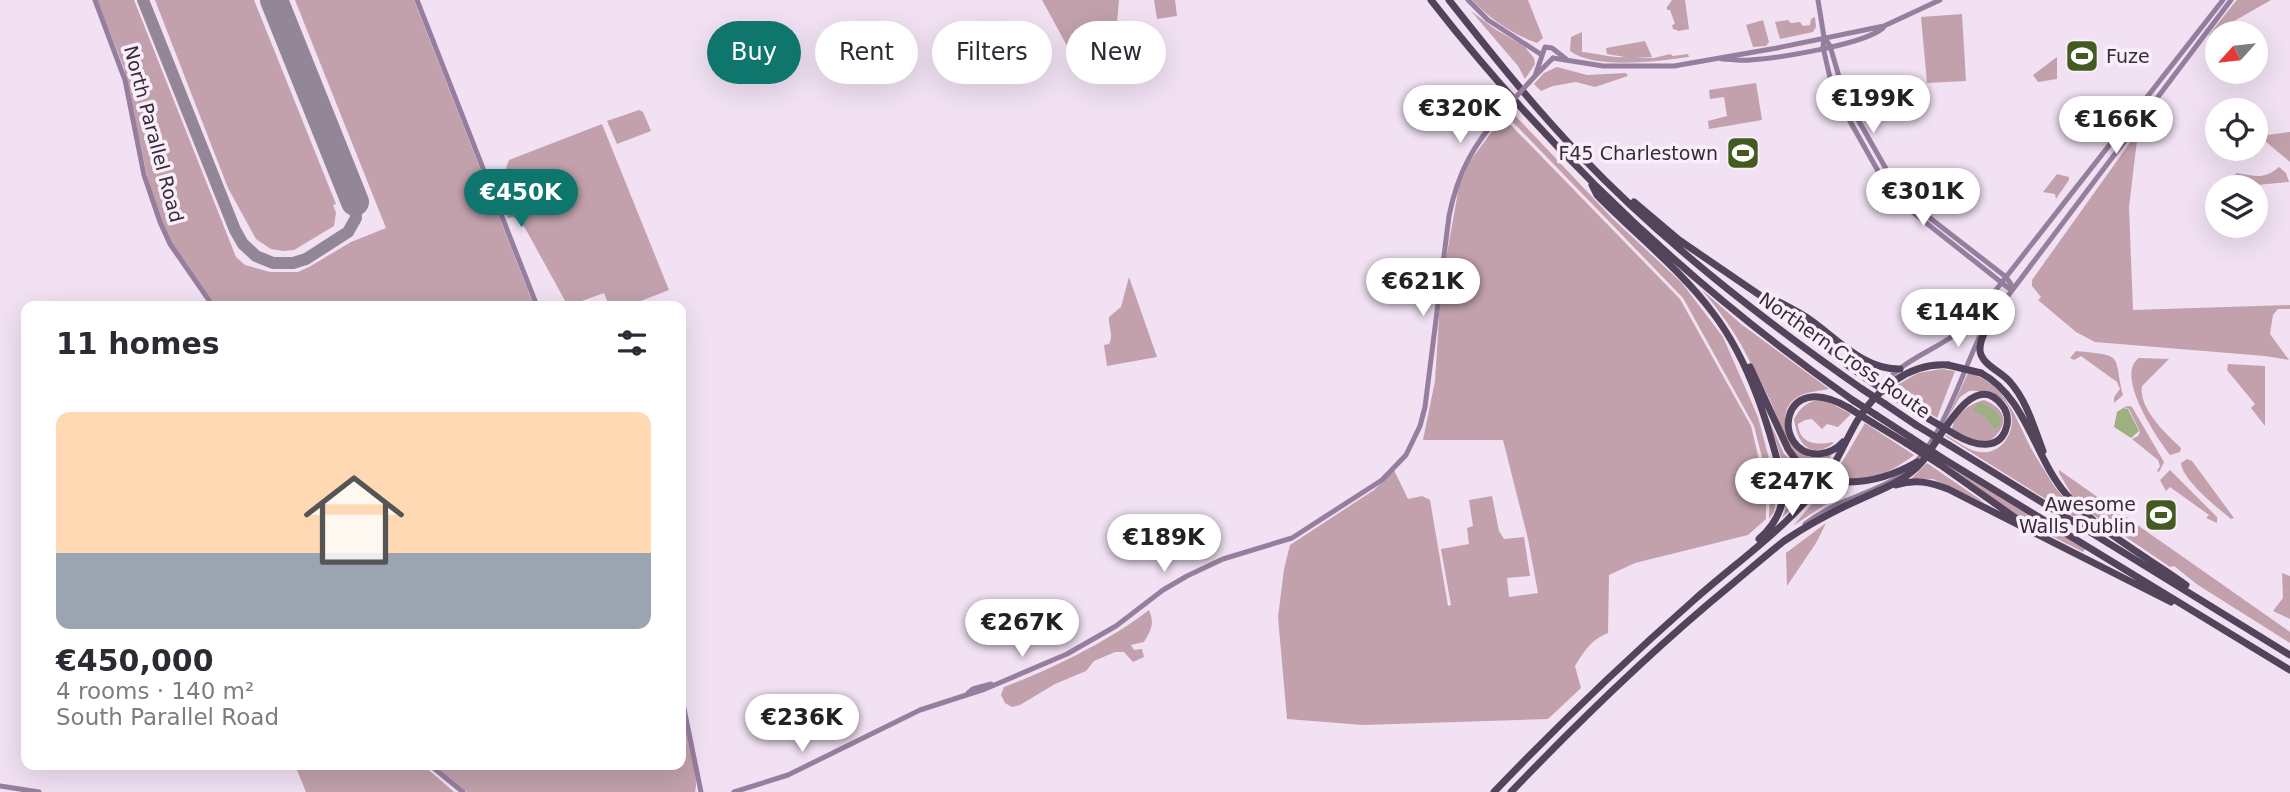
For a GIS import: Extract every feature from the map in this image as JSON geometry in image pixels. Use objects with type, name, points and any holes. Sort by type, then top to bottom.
[{"type":"highway","name":"Northern Cross Route","points":[[1431,0],[1474,54],[1588,179],[1670,256],[1760,333],[1852,405]]},
{"type":"highway","name":"Northern Cross Route","points":[[1449,0],[1544,116],[1580,155],[1653,226],[1779,330],[1916,425],[2290,654]]},
{"type":"highway","points":[[1511,792],[1647,658],[1785,541],[1835,511],[1910,474],[1920,461],[1950,422],[1963,404],[1976,396],[1990,396],[1997,400],[2006,412],[2007,427],[1993,443],[1977,446],[1955,435],[1929,419],[1847,365],[1796,320],[1679,240],[1580,155]]},
{"type":"highway","points":[[1494,792],[1590,695],[1774,524],[1784,498],[1784,486],[1775,452],[1751,381],[1736,349],[1714,314],[1691,287],[1597,195],[1588,179]]},
{"type":"highway","points":[[1670,256],[1722,319],[1742,351],[1787,449],[1796,460],[1816,475],[1845,483],[1886,477],[1920,461]]},
{"type":"highway","points":[[1744,284],[1805,317],[1863,358],[1889,369],[1900,369]]},
{"type":"highway","points":[[1997,311],[1981,342],[1981,356],[2011,382],[2017,391],[2056,481]]},
{"type":"highway","points":[[2234,619],[2075,505],[2056,481],[2012,399],[1982,373],[1948,365],[1908,373],[1878,394],[1854,426],[1840,445],[1824,453],[1808,453],[1796,445],[1788,431],[1791,410],[1808,397],[1823,396],[1852,405],[1874,419],[1908,440],[1941,461],[2290,670]]},
{"type":"highway","points":[[1703,592],[1779,529],[1807,500],[1830,471],[1854,426]]},
{"type":"highway","points":[[1941,461],[2047,539]]},
{"type":"highway","points":[[1869,495],[1913,481],[1933,483],[1964,496],[2209,621]]},
{"type":"main road","name":"North Parallel Road","points":[[96,0],[125,80],[144,175],[159,222],[176,255],[209,301]]},
{"type":"main road","points":[[417,0],[535,301]]},
{"type":"main road","points":[[1468,0],[1505,33],[1531,46],[1542,56],[1625,67],[1659,67],[1705,60],[1884,26]]},
{"type":"main road","points":[[1818,0],[1824,37],[1845,97],[1897,188],[2012,288]]},
{"type":"main road","points":[[1835,64],[1835,54],[1840,47],[1940,0]]},
{"type":"main road","points":[[1878,394],[1900,369],[1961,331],[2005,280],[2223,0]]},
{"type":"main road","points":[[1785,541],[1811,520],[1852,497],[1895,479],[1920,461],[1935,435],[1983,331],[2012,288],[2231,0]]},
{"type":"main road","points":[[1790,45],[1816,34],[1821,17]]},
{"type":"main road","points":[[1705,60],[1747,60],[1827,47],[1868,36]]},
{"type":"main road","points":[[1531,46],[1552,47],[1567,60]]},
{"type":"main road","points":[[1535,76],[1545,47]]},
{"type":"main road","points":[[1827,47],[1830,82]]},
{"type":"main road","points":[[734,792],[788,775],[899,719],[980,687],[995,684],[1081,648],[1116,626],[1163,590],[1204,567],[1240,553],[1277,544],[1303,532],[1389,474],[1414,443],[1425,407],[1449,216],[1456,186],[1473,149],[1504,110],[1551,59],[1555,50]]},
{"type":"main road","points":[[1805,51],[1813,51],[1821,57],[1833,91],[1894,196],[1935,231],[2005,280]]},
{"type":"main road","points":[[1982,265],[1990,272],[1994,281],[1991,294],[1984,304]]},
{"type":"main road","points":[[686,718],[701,792]]},
{"type":"main road","points":[[436,770],[463,792]]},
{"type":"main road","points":[[0,786],[39,792]]},
{"type":"shaded area","points":[[97,0],[134,0],[236,257],[245,265],[270,272],[298,272],[351,242],[386,228],[295,0],[414,0],[532,301],[212,301],[171,242],[151,194],[124,68]]},
{"type":"shaded area","points":[[155,0],[254,0],[336,204],[333,205],[336,213],[334,226],[294,250],[271,249],[256,239],[228,188]]},
{"type":"shaded area","points":[[1042,0],[1119,0],[1117,21],[1066,21],[1066,44]]},
{"type":"shaded area","points":[[1154,0],[1175,0],[1177,16],[1157,19]]},
{"type":"shaded area","points":[[1472,0],[1528,0],[1543,38],[1537,43],[1519,35],[1494,20]]},
{"type":"shaded area","points":[[1672,0],[1685,0],[1689,29],[1673,29],[1672,25],[1675,24],[1670,10],[1667,10]]},
{"type":"shaded area","points":[[2271,0],[2234,21],[2220,21],[2235,2]]},
{"type":"shaded area","points":[[1471,11],[1524,46],[1534,58],[1535,64],[1525,79],[1518,66]]},
{"type":"shaded area","points":[[1962,14],[1966,81],[1927,83],[1921,17]]},
{"type":"shaded area","points":[[1815,17],[1816,27],[1813,32],[1780,39],[1775,22],[1788,20],[1791,23],[1800,22],[1803,26],[1810,25],[1811,19]]},
{"type":"shaded area","points":[[1763,20],[1769,42],[1766,46],[1753,47],[1746,25]]},
{"type":"shaded area","points":[[1582,32],[1582,52],[1625,57],[1607,54],[1606,48],[1645,41],[1652,57],[1635,57],[1654,58],[1670,54],[1688,54],[1689,57],[1628,63],[1595,61],[1570,51],[1571,37]]},
{"type":"shaded area","points":[[2057,57],[2057,79],[2038,82],[2033,75]]},
{"type":"shaded area","points":[[1557,67],[1587,75],[1626,73],[1628,76],[1595,87],[1576,82],[1541,91],[1534,84],[1544,73]]},
{"type":"shaded area","points":[[1756,83],[1762,120],[1709,129],[1708,121],[1727,116],[1724,97],[1710,99],[1709,90]]},
{"type":"shaded area","points":[[639,110],[643,112],[651,131],[617,144],[607,121]]},
{"type":"shaded area","points":[[1511,111],[1613,219],[1682,283],[1723,337],[1758,417],[1777,489],[1774,512],[1769,519],[1770,489],[1754,426],[1683,298],[1507,116]]},
{"type":"shaded area","points":[[1503,117],[1680,299],[1751,426],[1766,489],[1766,519],[1748,535],[1635,563],[1609,575],[1608,633],[1589,646],[1575,666],[1581,688],[1548,719],[1363,725],[1287,719],[1278,617],[1290,545],[1374,490],[1394,470],[1408,499],[1422,496],[1430,500],[1448,606],[1451,605],[1441,549],[1469,544],[1467,528],[1473,526],[1469,500],[1492,496],[1499,531],[1504,539],[1524,537],[1530,576],[1507,578],[1509,597],[1538,593],[1528,539],[1503,440],[1423,440],[1435,381],[1441,287],[1459,186],[1470,161]]},
{"type":"shaded area","points":[[2144,123],[2148,126],[2137,140],[2129,207],[2133,310],[2290,305],[2290,309],[2278,309],[2273,315],[2270,334],[2289,360],[2095,342],[2076,332],[2038,300],[2041,297],[2032,286],[2032,280]]},
{"type":"shaded area","points":[[602,124],[669,290],[641,301],[607,301],[604,293],[582,301],[565,301],[525,228],[514,217],[508,218],[498,191],[509,160]]},
{"type":"shaded area","points":[[2290,132],[2290,162],[2268,144],[2268,135]]},
{"type":"shaded area","points":[[2279,167],[2286,173],[2289,182],[2268,184],[2268,175],[2264,175]]},
{"type":"shaded area","points":[[2057,174],[2069,177],[2069,180],[2056,199],[2055,194],[2043,192]]},
{"type":"shaded area","points":[[1129,277],[1157,357],[1107,366],[1104,345],[1109,344],[1110,340],[1109,317],[1121,307]]},
{"type":"shaded area","points":[[1701,289],[1741,324],[1829,389],[1796,398],[1789,405],[1785,424],[1792,443],[1806,456],[1816,458],[1832,454],[1821,474],[1800,460],[1787,443],[1770,400],[1740,344],[1725,319]]},
{"type":"shaded area","points":[[2076,351],[2103,354],[2114,359],[2123,395],[2114,403],[2114,397],[2120,389],[2117,382],[2081,356],[2074,360],[2070,358]]},
{"type":"shaded area","points":[[2139,358],[2169,359],[2142,386],[2142,394],[2149,412],[2181,448],[2180,452],[2170,455],[2140,407],[2131,378],[2133,366]]},
{"type":"shaded area","points":[[2228,364],[2265,366],[2265,426],[2251,408],[2255,404],[2227,370]]},
{"type":"shaded area","points":[[1942,369],[1955,371],[1937,418],[1892,388],[1918,373]]},
{"type":"shaded area","points":[[1968,373],[1981,378],[2001,393],[2052,483],[2071,505],[2106,537],[1945,436],[1975,451],[1989,452],[2000,446],[2008,436],[2012,424],[2010,411],[2003,400],[1990,393],[1969,391],[1960,397],[1947,419]]},
{"type":"shaded area","points":[[1823,399],[1851,414],[1838,427],[1827,424],[1822,429],[1812,419],[1798,424],[1801,435],[1809,442],[1834,443],[1818,450],[1811,449],[1801,441],[1794,419],[1806,405]]},
{"type":"shaded area","points":[[1984,400],[1998,408],[2003,418],[2000,430],[1990,441],[1969,440],[1952,429],[1956,418],[1964,410]]},
{"type":"shaded area","points":[[1978,402],[1996,413],[2001,419],[2000,426],[1994,429],[1985,417],[1973,410]]},
{"type":"shaded area","points":[[2129,406],[2164,462],[2159,472],[2158,460],[2132,439],[2140,432],[2129,409],[2123,407]]},
{"type":"shaded area","points":[[2123,408],[2128,409],[2139,431],[2131,438],[2114,427],[2117,412]]},
{"type":"shaded area","points":[[1767,415],[1784,454],[1815,481],[1782,518],[1789,501],[1787,475]]},
{"type":"shaded area","points":[[1865,423],[1914,455],[1886,472],[1865,479],[1834,476]]},
{"type":"shaded area","points":[[1935,458],[2085,549],[2083,552],[2024,522]]},
{"type":"shaded area","points":[[2187,459],[2192,461],[2234,518],[2231,519],[2210,501],[2187,477],[2181,463]]},
{"type":"shaded area","points":[[1927,463],[1985,503],[1933,479],[1909,481]]},
{"type":"shaded area","points":[[2059,470],[2290,632],[2290,643],[2092,514],[2072,495]]},
{"type":"shaded area","points":[[2170,470],[2217,517],[2217,523],[2206,518],[2209,515],[2170,487],[2166,491],[2160,480]]},
{"type":"shaded area","points":[[1828,485],[1842,487],[1842,497],[1794,525]]},
{"type":"shaded area","points":[[1826,523],[1816,543],[1787,586],[1786,553]]},
{"type":"shaded area","points":[[2282,573],[2290,576],[2290,619],[2273,611],[2283,598]]},
{"type":"shaded area","points":[[1149,610],[1152,623],[1149,634],[1144,642],[1131,645],[1134,650],[1142,649],[1144,657],[1133,662],[1124,652],[1115,652],[1094,661],[1086,671],[1055,684],[1020,705],[1012,707],[1005,703],[1001,695],[1004,687],[1079,653],[1116,633]]},
{"type":"shaded area","points":[[686,728],[696,784],[695,792],[467,792],[440,770],[686,770]]},
{"type":"shaded area","points":[[297,770],[429,770],[454,792],[306,792]]},
{"type":"taxiway","points":[[143,0],[243,244],[256,256],[273,263],[293,263],[306,259],[348,232],[356,218],[355,202]]},
{"type":"runway","points":[[274,0],[355,202]]},
{"type":"place","name":"Fuze","points":[[2082,56]]},
{"type":"place","name":"F45 Charlestown","points":[[1743,153]]},
{"type":"place","name":"Awesome Walls Dublin","points":[[2161,515]]}]
